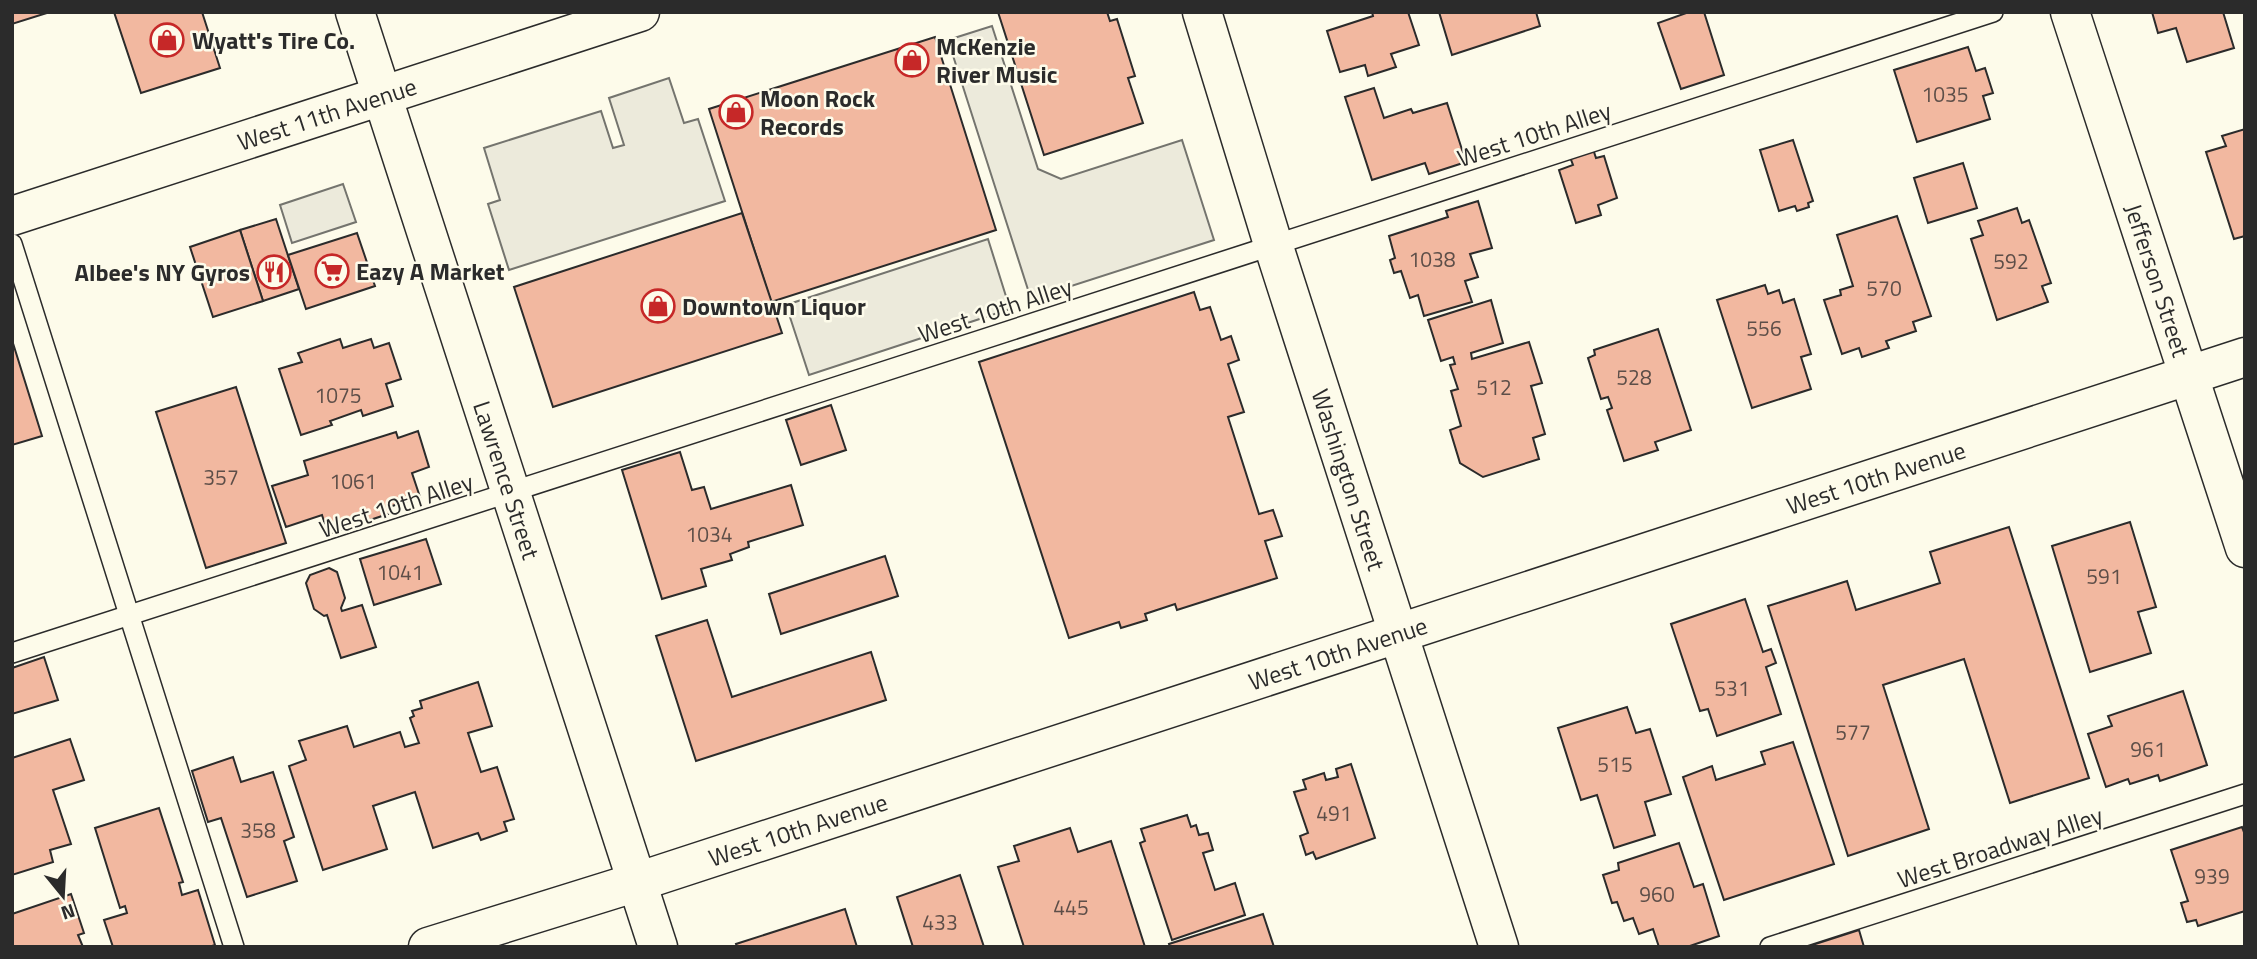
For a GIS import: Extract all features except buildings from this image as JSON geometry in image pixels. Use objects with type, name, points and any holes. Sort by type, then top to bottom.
[{"type":"street","name":"Lawrence Street","points":[[355,12],[658,947]]},
{"type":"street","name":"West 11th Avenue","points":[[12,216],[640,12]]},
{"type":"street","name":"Washington Street","points":[[1202,12],[1273,244],[1499,947]]},
{"type":"street","name":"Jefferson Street","points":[[2070,12],[2245,548]]},
{"type":"street","name":"West 10th Avenue","points":[[428,947],[637,882],[2245,357]]},
{"type":"lane","name":"West 10th Alley","points":[[12,653],[511,494],[1993,12]]},
{"type":"lane","points":[[12,244],[234,947]]},
{"type":"lane","name":"West Broadway Alley","points":[[1770,947],[2245,794]]},
{"type":"shaded area","points":[[992,26],[1038,169],[1061,179],[1182,140],[1214,240],[1031,299],[948,40]]},
{"type":"shaded area","points":[[669,78],[684,123],[698,119],[725,201],[509,270],[488,204],[500,200],[484,148],[601,111],[613,148],[624,145],[609,98]]},
{"type":"shaded area","points":[[343,184],[356,222],[292,243],[280,205]]},
{"type":"shaded area","points":[[988,239],[1010,309],[809,375],[786,305]]},
{"type":"place","name":"Wyatt's Tire Co.","points":[[167,40]]},
{"type":"place","name":"McKenzie River Music","points":[[912,60]]},
{"type":"place","name":"Moon Rock Records","points":[[736,112]]},
{"type":"place","name":"Eazy A Market","points":[[332,271]]},
{"type":"place","name":"Albee's NY Gyros","points":[[274,272]]},
{"type":"place","name":"Downtown Liquor","points":[[658,306]]}]
